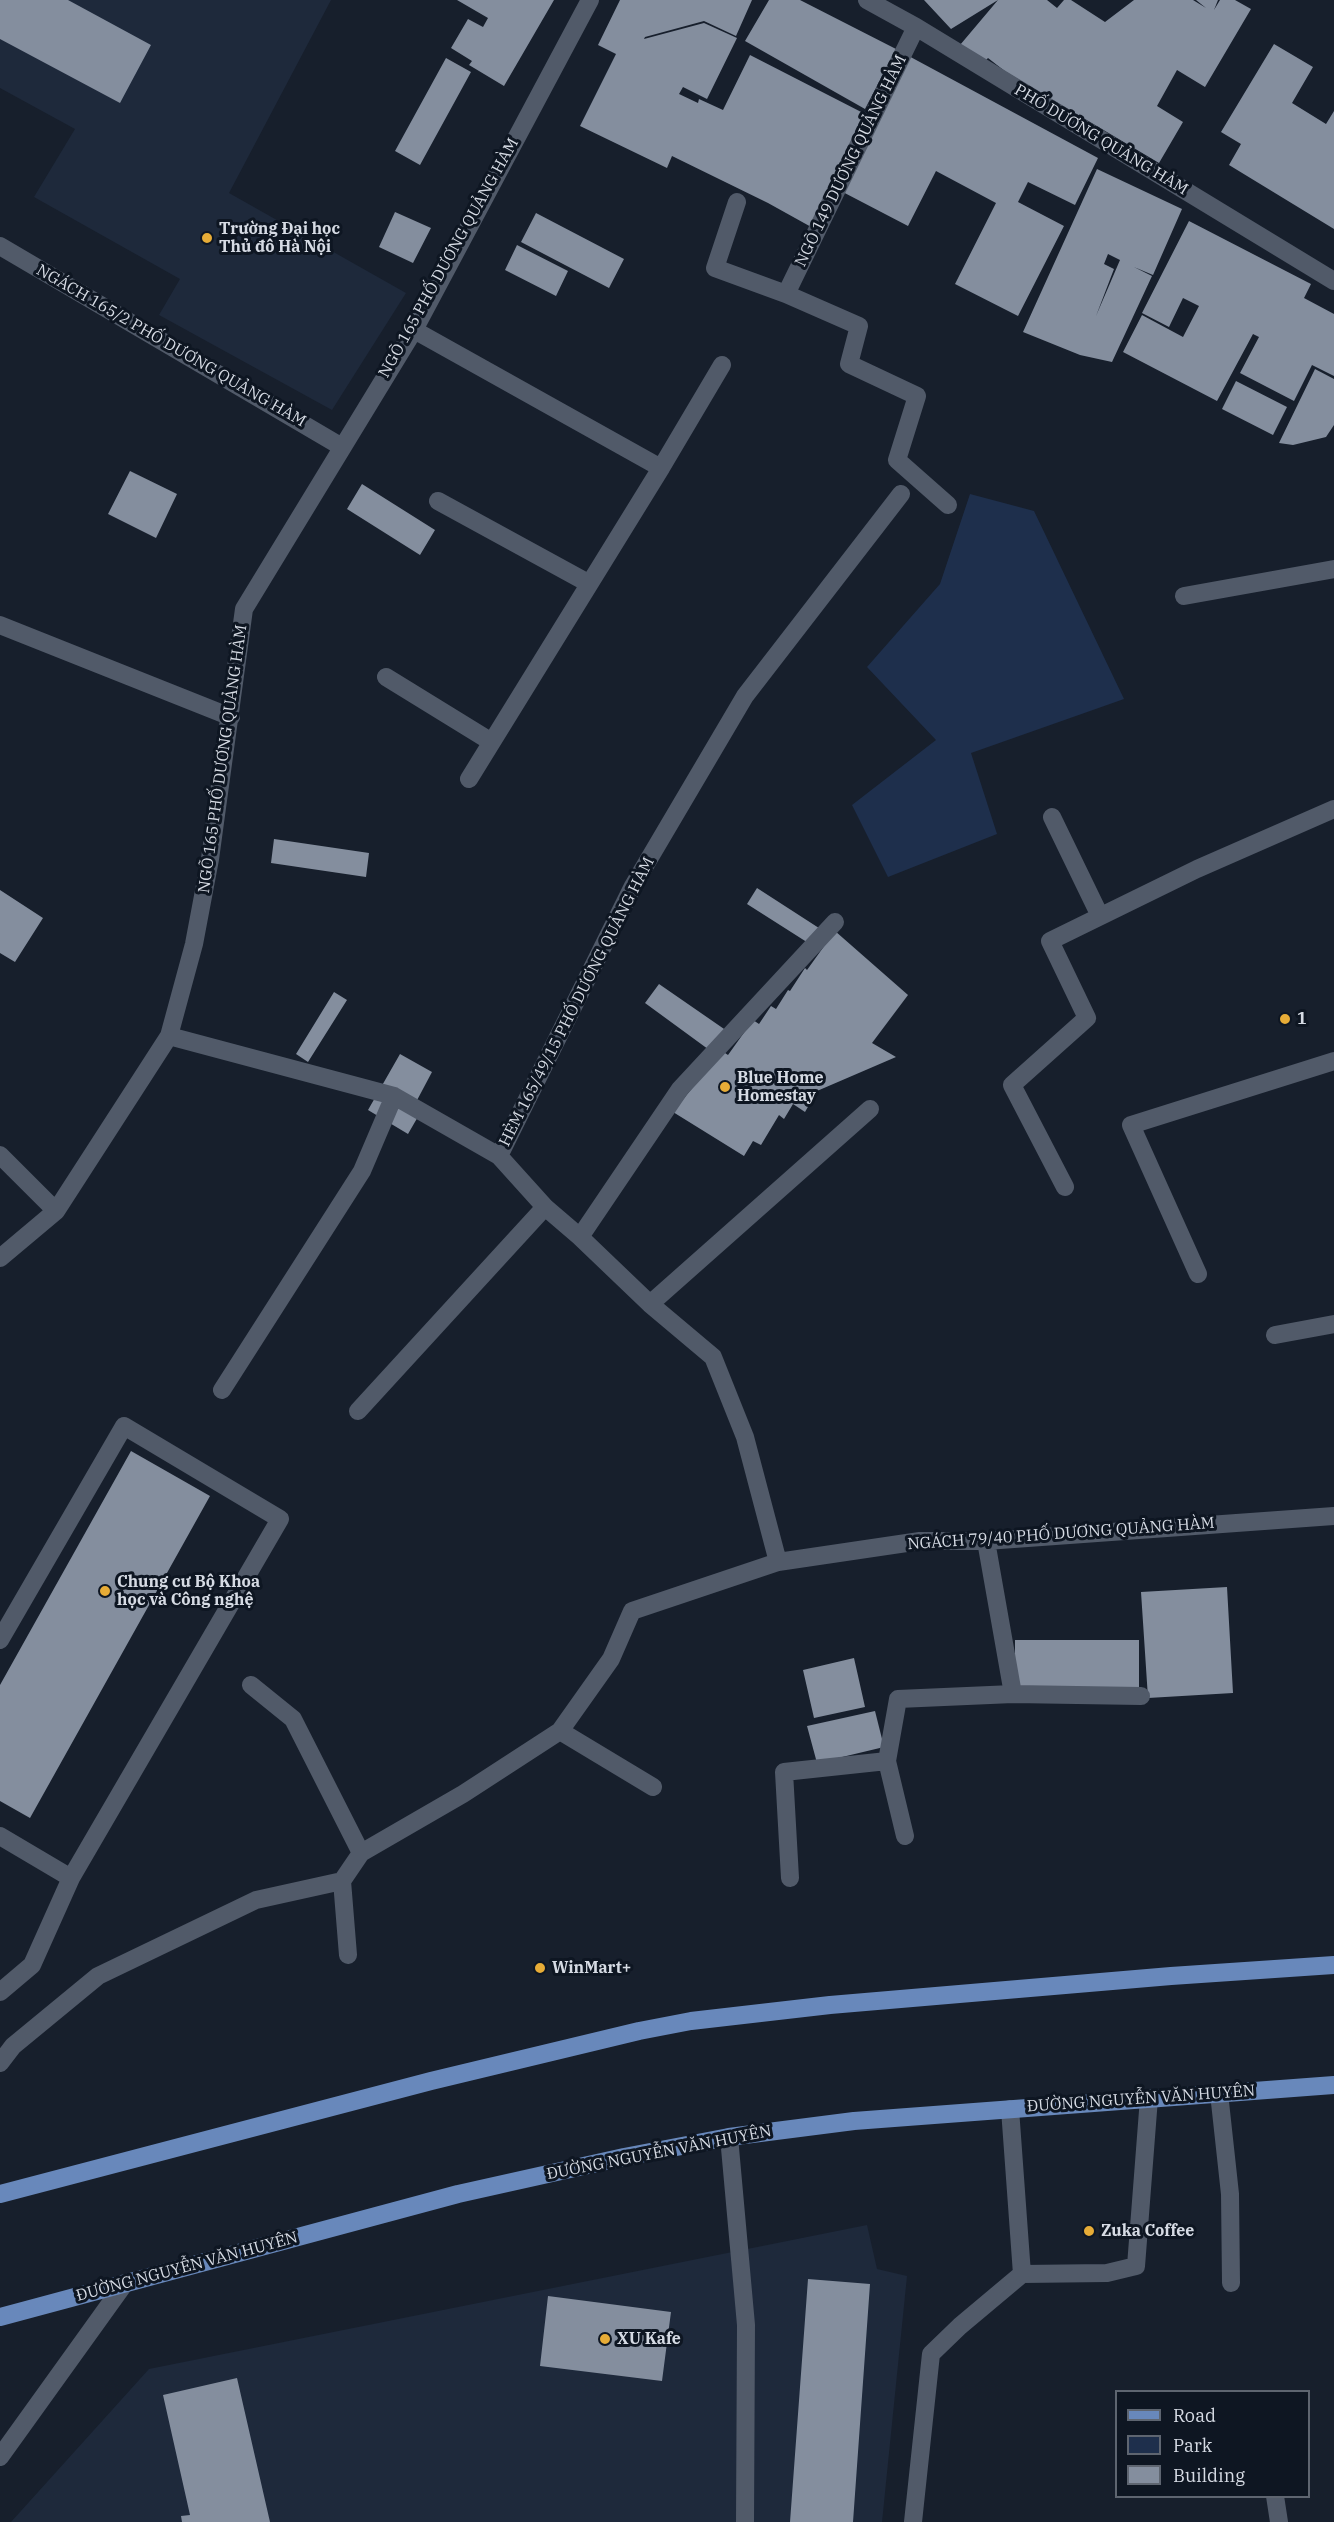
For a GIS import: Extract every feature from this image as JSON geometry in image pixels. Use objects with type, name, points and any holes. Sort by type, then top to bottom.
[{"type":"main road","points":[[0,2194],[431,2081],[639,2031],[691,2021],[842,2004],[1159,1977],[1334,1965]]},
{"type":"main road","name":"ĐƯỜNG NGUYỄN VĂN HUYÊN","points":[[0,2317],[458,2194],[624,2157],[729,2137],[854,2121],[1334,2085]]},
{"type":"street","name":"NGÕ 165 PHỐ DƯƠNG QUẢNG HÀM","points":[[0,1258],[56,1211],[169,1036],[194,944],[210,859],[244,609],[414,330],[590,0]]},
{"type":"street","name":"PHỐ DƯƠNG QUẢNG HÀM","points":[[867,0],[916,27],[1334,281]]},
{"type":"street","name":"NGÕ 149 DƯƠNG QUẢNG HÀM","points":[[786,294],[916,27]]},
{"type":"street","points":[[737,202],[715,268],[786,294],[859,326],[849,364],[917,396],[897,460],[948,505]]},
{"type":"street","name":"NGÁCH 165/2 PHỐ DƯƠNG QUẢNG HÀM","points":[[0,246],[342,447]]},
{"type":"street","points":[[414,330],[661,468]]},
{"type":"street","points":[[469,779],[490,741],[661,468],[722,364]]},
{"type":"street","name":"HẺM 165/49/15 PHỐ DƯƠNG QUẢNG HÀM","points":[[499,1156],[633,886],[745,696],[901,494]]},
{"type":"street","points":[[438,501],[588,583]]},
{"type":"street","points":[[1184,596],[1334,569]]},
{"type":"street","points":[[0,625],[231,717]]},
{"type":"street","points":[[386,677],[490,741]]},
{"type":"street","points":[[1065,1187],[1012,1085],[1087,1018],[1050,941],[1197,869],[1334,809]]},
{"type":"street","points":[[1052,817],[1100,916]]},
{"type":"street","points":[[580,1237],[680,1089],[835,922]]},
{"type":"street","points":[[169,1036],[394,1096],[499,1156],[545,1207],[650,1304],[713,1357],[745,1437],[778,1562]]},
{"type":"street","points":[[1198,1274],[1131,1125],[1334,1061]]},
{"type":"street","points":[[222,1390],[362,1171],[394,1096]]},
{"type":"street","points":[[650,1304],[870,1109]]},
{"type":"street","points":[[0,1155],[56,1211]]},
{"type":"street","points":[[358,1412],[545,1207]]},
{"type":"street","points":[[1275,1335],[1334,1324]]},
{"type":"street","points":[[0,1640],[124,1426],[280,1519],[71,1878],[33,1965],[0,1992]]},
{"type":"street","name":"NGÁCH 79/40 PHỐ DƯƠNG QUẢNG HÀM","points":[[342,1881],[361,1853],[463,1794],[560,1731],[611,1659],[632,1611],[778,1562],[920,1541],[986,1541],[1334,1516]]},
{"type":"street","points":[[986,1541],[1013,1694]]},
{"type":"street","points":[[251,1685],[293,1719],[361,1853]]},
{"type":"street","points":[[905,1836],[887,1761],[898,1699],[1013,1694],[1140,1696]]},
{"type":"street","points":[[560,1731],[653,1786]]},
{"type":"street","points":[[790,1878],[784,1772],[887,1761]]},
{"type":"street","points":[[0,1836],[71,1878]]},
{"type":"street","points":[[0,2063],[13,2046],[98,1976],[256,1900],[342,1881],[348,1955]]},
{"type":"street","points":[[1219,2093],[1230,2194],[1231,2283]]},
{"type":"street","points":[[913,2522],[930,2354],[1022,2274],[1107,2273],[1136,2266],[1149,2098]]},
{"type":"street","points":[[1010,2109],[1022,2274]]},
{"type":"street","points":[[729,2137],[746,2325],[745,2522]]},
{"type":"street","points":[[0,2457],[125,2283]]},
{"type":"street","points":[[1275,2498],[1279,2522]]},
{"type":"shaded area","name":"Trường Đại học Thủ đô Hà Nội","points":[[0,0],[331,0],[229,193],[406,293],[332,410],[159,315],[180,279],[34,197],[75,129],[0,88]]},
{"type":"shaded area","points":[[867,2225],[877,2269],[907,2276],[882,2522],[11,2522],[149,2369]]},
{"type":"green space","points":[[970,494],[1034,511],[1124,699],[971,753],[997,834],[888,877],[852,805],[936,740],[867,667],[940,584]]},
{"type":"building","points":[[0,0],[68,0],[151,45],[120,103],[0,39]]},
{"type":"building","points":[[457,0],[554,0],[504,86],[469,65],[472,61],[451,48],[468,19],[483,27],[488,18]]},
{"type":"building","points":[[620,0],[752,0],[736,36],[704,21],[645,37],[644,39],[704,23],[737,38],[707,99],[683,87],[679,94],[698,103],[699,99],[723,110],[750,55],[869,116],[813,228],[768,203],[672,156],[667,168],[580,126],[616,54],[598,45]]},
{"type":"building","points":[[769,0],[800,0],[896,49],[865,109],[745,41]]},
{"type":"building","points":[[924,0],[998,0],[951,29]]},
{"type":"building","points":[[998,0],[1047,0],[1057,8],[1064,0],[1071,0],[1105,22],[1134,0],[1193,0],[1206,8],[1196,0],[1218,0],[1214,10],[1220,0],[1235,0],[1251,9],[1205,87],[1177,70],[1157,106],[1183,122],[1159,163],[1006,72],[988,58],[984,62],[960,45]]},
{"type":"building","points":[[1274,44],[1313,67],[1292,103],[1326,124],[1334,111],[1334,229],[1229,165],[1241,144],[1221,132]]},
{"type":"building","points":[[905,54],[1098,158],[1075,205],[1028,182],[1018,202],[1064,226],[1018,316],[955,284],[996,203],[936,171],[908,226],[837,189]]},
{"type":"building","points":[[446,58],[471,72],[420,165],[395,151]]},
{"type":"building","points":[[1097,169],[1182,209],[1153,275],[1134,267],[1152,276],[1112,362],[1080,355],[1023,332]],"holes":[[[1108,254],[1120,260],[1096,316],[1114,269],[1104,264]]]},
{"type":"building","points":[[395,212],[431,228],[413,263],[379,247]]},
{"type":"building","points":[[536,213],[624,259],[609,288],[521,242]]},
{"type":"building","points":[[1189,221],[1311,284],[1304,298],[1334,314],[1334,376],[1312,365],[1294,401],[1240,373],[1259,337],[1253,334],[1217,401],[1123,352],[1142,315],[1183,337],[1199,306],[1183,298],[1169,327],[1142,313]]},
{"type":"building","points":[[517,245],[568,271],[556,296],[505,270]]},
{"type":"building","points":[[1315,369],[1334,379],[1334,425],[1326,437],[1293,445],[1279,443]]},
{"type":"building","points":[[1236,381],[1287,407],[1273,435],[1222,409]]},
{"type":"building","points":[[130,471],[177,494],[156,538],[108,514]]},
{"type":"building","points":[[362,484],[435,530],[420,555],[347,509]]},
{"type":"building","points":[[274,839],[369,853],[366,877],[271,863]]},
{"type":"building","points":[[757,888],[822,930],[813,946],[747,904]]},
{"type":"building","points":[[0,890],[43,918],[15,962],[0,953]]},
{"type":"building","points":[[835,931],[908,995],[872,1043],[896,1057],[817,1091],[805,1112],[793,1104],[784,1119],[779,1115],[761,1145],[753,1141],[744,1156],[673,1112],[722,1051],[728,1055],[753,1020],[759,1024],[771,1006],[776,1009],[788,990],[790,991],[805,968],[807,970]]},
{"type":"building","points":[[659,984],[727,1031],[712,1052],[645,1003]]},
{"type":"building","points":[[334,992],[347,1000],[308,1062],[296,1054]]},
{"type":"building","points":[[400,1054],[432,1072],[415,1104],[423,1108],[408,1134],[368,1110]]},
{"type":"building","name":"Chung cư Bộ Khoa học và Công nghệ","points":[[131,1451],[210,1496],[30,1818],[0,1801],[0,1685]]},
{"type":"building","points":[[1227,1587],[1233,1693],[1148,1698],[1141,1592]]},
{"type":"building","points":[[1015,1640],[1139,1640],[1139,1690],[1015,1691]]},
{"type":"building","points":[[854,1658],[865,1707],[814,1718],[803,1670]]},
{"type":"building","points":[[875,1711],[884,1747],[817,1763],[807,1726]]},
{"type":"building","points":[[808,2279],[870,2284],[853,2522],[790,2522]]},
{"type":"building","name":"XU Kafe","points":[[548,2296],[671,2312],[662,2381],[540,2366]]},
{"type":"building","points":[[237,2378],[270,2522],[182,2522],[181,2516],[190,2515],[163,2395]]},
{"type":"place","name":"Trường Đại học Thủ đô Hà Nội","points":[[207,238]]},
{"type":"place","name":"1","points":[[1285,1019]]},
{"type":"place","name":"Blue Home Homestay","points":[[725,1087]]},
{"type":"place","name":"Chung cư Bộ Khoa học và Công nghệ","points":[[105,1591]]},
{"type":"place","name":"WinMart+","points":[[540,1968]]},
{"type":"place","name":"Zuka Coffee","points":[[1089,2231]]},
{"type":"place","name":"XU Kafe","points":[[605,2339]]}]
